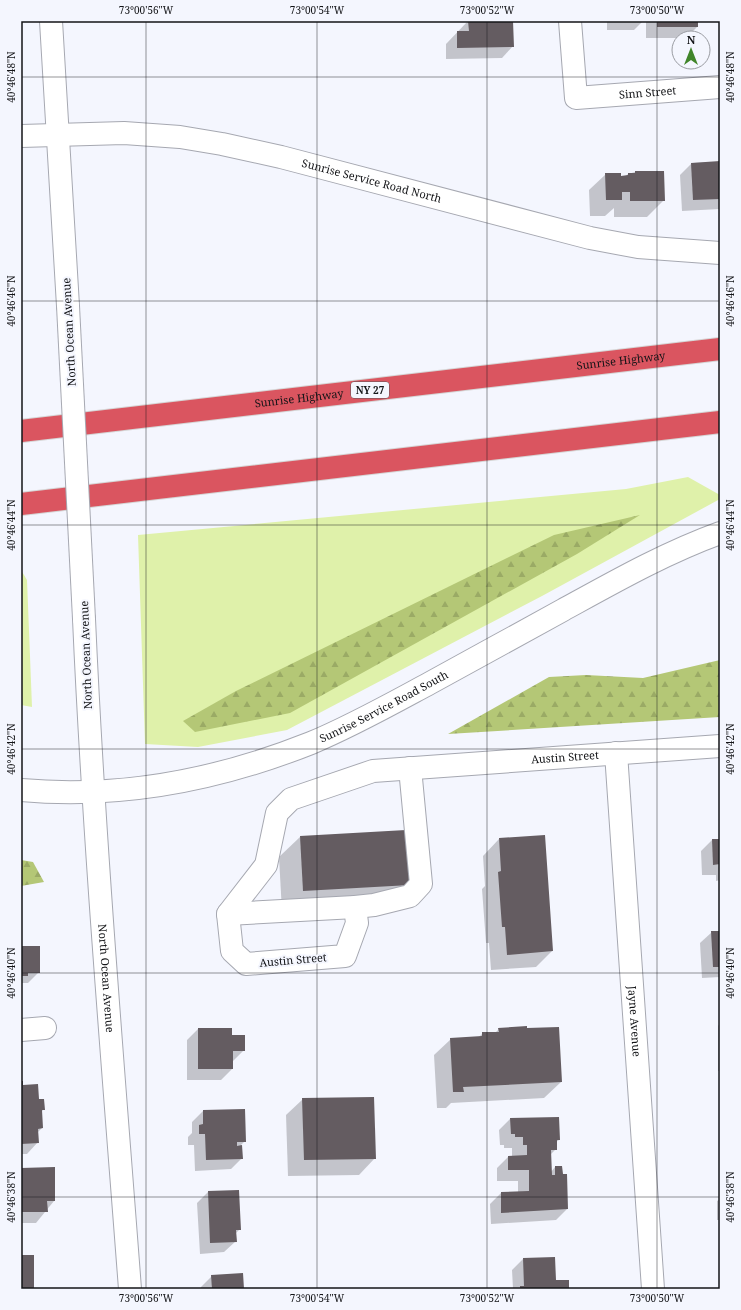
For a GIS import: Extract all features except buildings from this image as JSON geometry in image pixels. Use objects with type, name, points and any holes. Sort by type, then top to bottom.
[{"type":"highway","name":"Sunrise Highway","points":[[21,431],[720,349]]},
{"type":"highway","points":[[21,504],[720,422]]},
{"type":"highway","points":[[671,428],[720,428]]},
{"type":"street","name":"North Ocean Avenue","points":[[51,21],[59,134],[93,792],[108,1022],[130,1289]]},
{"type":"street","name":"Sinn Street","points":[[570,21],[576,98],[720,87]]},
{"type":"street","name":"Sunrise Service Road North","points":[[21,136],[124,133],[180,138],[222,144],[323,168],[590,238],[638,247],[720,253]]},
{"type":"street","name":"Sunrise Service Road South","points":[[21,790],[40,792],[93,792],[146,789],[182,782],[266,759],[310,743],[354,724],[617,580],[700,540],[720,533]]},
{"type":"street","name":"Austin Street","points":[[355,907],[357,923],[345,956],[246,964],[232,951],[228,914],[266,865],[277,813],[291,799],[373,771],[720,746]]},
{"type":"street","name":"Jayne Avenue","points":[[616,753],[654,1289]]},
{"type":"street","points":[[228,914],[355,907],[374,905],[410,896],[421,884],[410,768]]},
{"type":"street","points":[[21,1030],[45,1028]]},
{"type":"green space","points":[[688,477],[720,495],[720,499],[542,596],[287,730],[198,747],[145,744],[138,535],[626,489]]},
{"type":"green space","points":[[640,515],[577,554],[290,713],[195,732],[183,721],[236,691],[554,535]]},
{"type":"green space","points":[[21,570],[27,580],[32,707],[21,705]]},
{"type":"green space","points":[[720,660],[720,717],[448,734],[549,677],[586,675],[643,678]]},
{"type":"green space","points":[[21,860],[33,862],[44,882],[21,886]]}]
